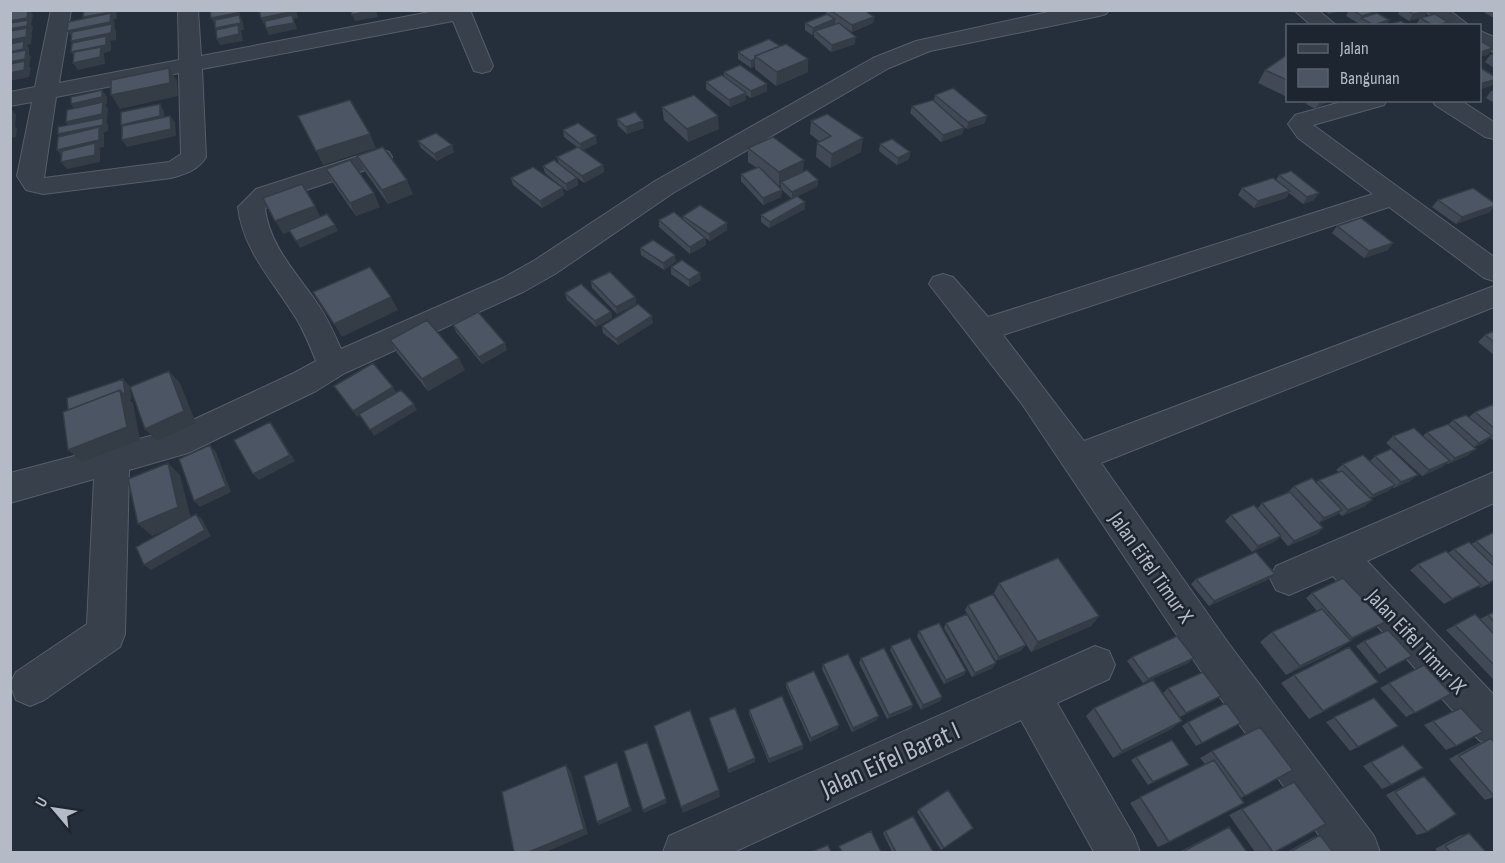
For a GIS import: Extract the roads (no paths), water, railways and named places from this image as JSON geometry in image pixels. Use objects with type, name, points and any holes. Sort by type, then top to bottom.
[{"type":"street","points":[[61,10],[30,176],[35,184],[44,186],[171,170],[188,162],[195,153],[189,10]]},
{"type":"street","points":[[10,488],[176,443],[305,382],[334,365],[537,272],[664,187],[881,63],[924,46],[1099,10]]},
{"type":"street","points":[[1304,10],[1324,24]]},
{"type":"street","points":[[1434,10],[1457,24]]},
{"type":"street","points":[[10,99],[191,63],[327,29],[460,12],[482,66]]},
{"type":"street","points":[[1481,38],[1494,46]]},
{"type":"street","points":[[1369,102],[1303,120],[1300,124],[1307,133],[1391,197],[1494,271]]},
{"type":"street","points":[[1446,102],[1494,132]]},
{"type":"street","points":[[334,365],[309,313],[273,263],[251,218],[251,207],[266,195],[380,157]]},
{"type":"street","points":[[983,330],[1391,197]]},
{"type":"street","name":"Jalan Eifel Timur X","points":[[943,284],[983,330],[1077,458],[1198,632],[1358,852]]},
{"type":"street","points":[[1077,458],[1494,296]]},
{"type":"street","points":[[30,686],[100,640],[105,634],[112,460]]},
{"type":"street","points":[[1289,578],[1494,487]]},
{"type":"street","name":"Jalan Eifel Timur IX","points":[[1339,556],[1494,725]]},
{"type":"street","name":"Jalan Eifel Barat I","points":[[685,852],[1095,665]]},
{"type":"street","points":[[1030,695],[1118,852]]}]
